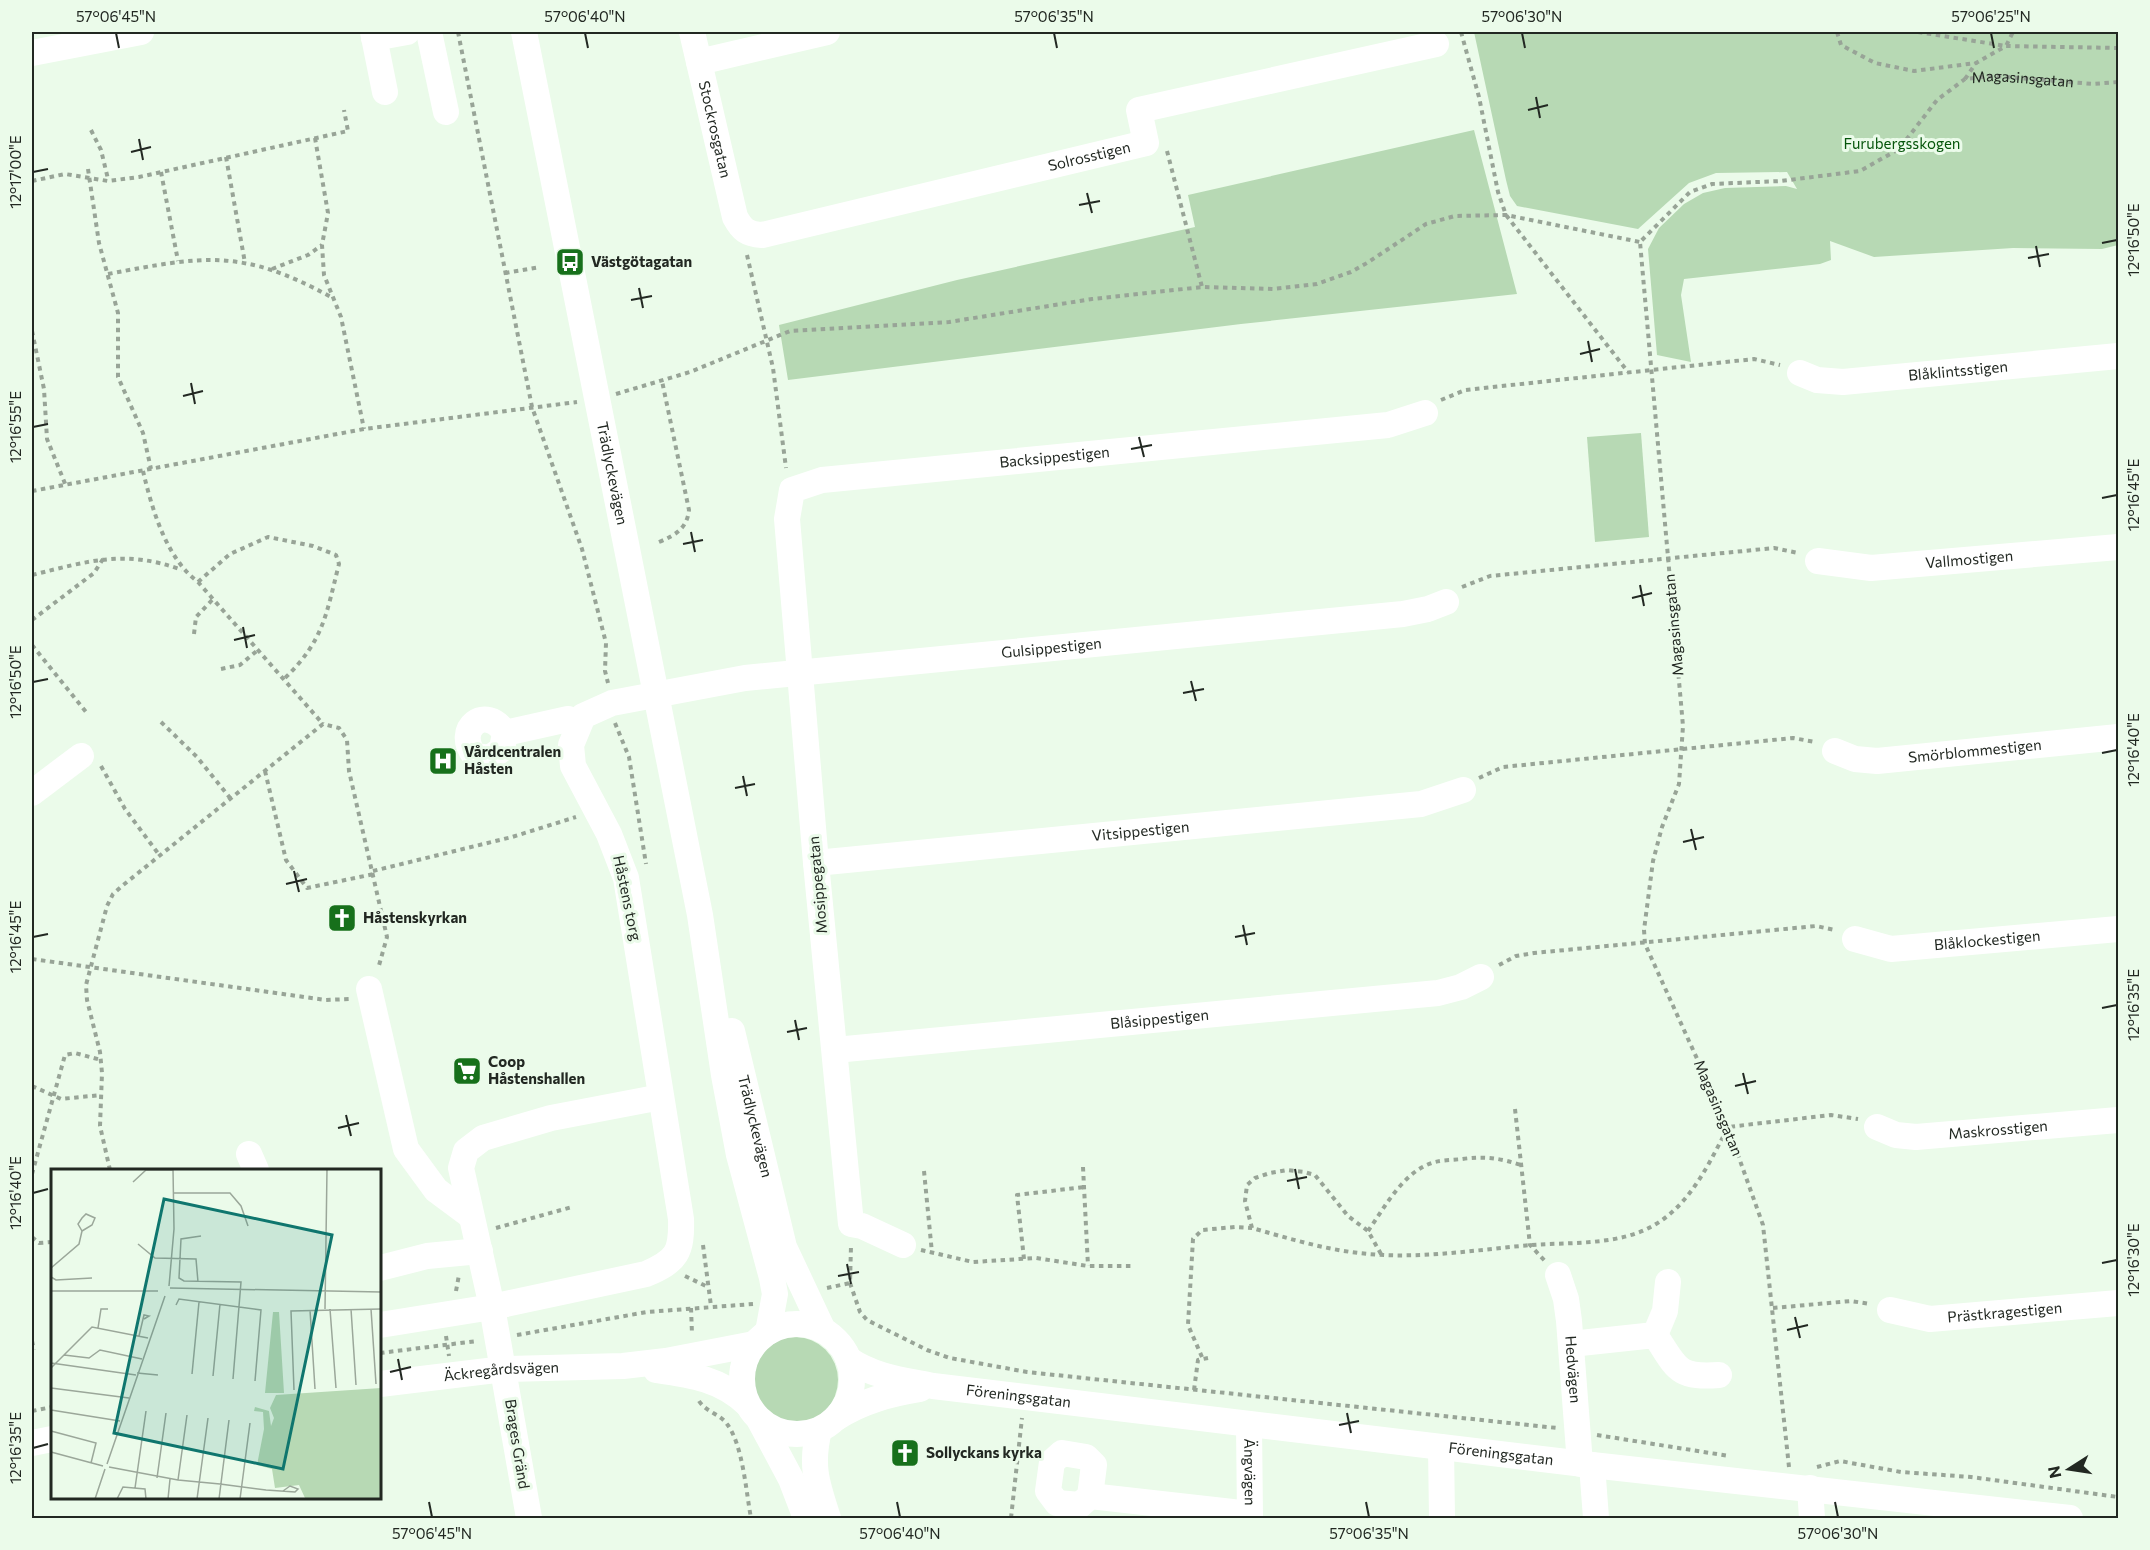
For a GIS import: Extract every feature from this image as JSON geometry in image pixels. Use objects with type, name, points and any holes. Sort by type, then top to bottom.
[{"type":"street","points":[[32,53],[141,32]]},
{"type":"street","points":[[385,92],[374,35],[407,32]]},
{"type":"street","points":[[429,32],[446,112]]},
{"type":"street","name":"Trädlyckevägen","points":[[524,32],[700,915],[737,1143],[750,1203],[775,1294],[761,1338]]},
{"type":"street","name":"Stockrosgatan","points":[[692,32],[735,217],[741,228]]},
{"type":"street","points":[[699,62],[827,32]]},
{"type":"street","name":"Solrosstigen","points":[[741,228],[750,234],[762,235],[1146,143],[1139,110],[1436,44]]},
{"type":"street","name":"Blåklintsstigen","points":[[1800,374],[1817,380],[1844,382],[2118,356]]},
{"type":"street","name":"Backsippestigen","points":[[792,490],[822,480],[1388,425],[1425,412]]},
{"type":"street","name":"Mosippegatan","points":[[792,490],[787,519],[816,863],[851,1224],[862,1226],[903,1245]]},
{"type":"street","name":"Vallmostigen","points":[[1818,561],[1871,568],[2118,547]]},
{"type":"street","name":"Gulsippestigen","points":[[657,694],[745,678],[1402,614],[1428,609],[1446,602]]},
{"type":"street","points":[[505,734],[568,719],[578,724],[583,716],[608,695],[657,694]]},
{"type":"street","name":"Håstens torg","points":[[381,1325],[492,1307],[646,1274],[674,1258],[681,1243],[681,1219],[626,878],[609,834],[573,766],[571,745],[578,724]]},
{"type":"street","name":"Smörblommestigen","points":[[1835,752],[1855,759],[1876,761],[2118,737]]},
{"type":"street","points":[[32,793],[91,761]]},
{"type":"street","name":"Vitsippestigen","points":[[816,863],[1421,804],[1463,790]]},
{"type":"street","name":"Trädlyckevägen","points":[[700,915],[724,999],[781,1239],[793,1270],[823,1330]]},
{"type":"street","name":"Blåklockestigen","points":[[1855,939],[1891,949],[2118,929]]},
{"type":"street","name":"Blåsippestigen","points":[[835,1050],[1438,993],[1461,987],[1481,978]]},
{"type":"street","points":[[369,992],[406,1149],[423,1174],[475,1234]]},
{"type":"street","points":[[504,1369],[461,1168],[466,1151],[473,1144],[551,1118],[661,1097]]},
{"type":"street","name":"Maskrosstigen","points":[[1877,1127],[1896,1135],[1916,1137],[2118,1120]]},
{"type":"street","points":[[381,1268],[427,1256],[475,1234]]},
{"type":"street","name":"Hedvägen","points":[[1558,1275],[1566,1299],[1578,1432],[1596,1518]]},
{"type":"street","points":[[1655,1335],[1665,1311],[1668,1282]]},
{"type":"street","name":"Prästkragestigen","points":[[1890,1310],[1930,1319],[2118,1303]]},
{"type":"street","points":[[754,1412],[784,1433],[802,1434],[828,1424],[843,1410],[851,1390],[851,1369],[838,1342],[823,1330],[795,1323],[761,1338],[742,1367],[741,1379],[754,1412],[791,1479],[806,1518]]},
{"type":"street","points":[[1571,1344],[1655,1335]]},
{"type":"street","points":[[1655,1335],[1682,1372],[1697,1377],[1719,1375]]},
{"type":"street","name":"Äckregårdsvägen","points":[[381,1384],[504,1369],[694,1366],[761,1338]]},
{"type":"street","name":"Föreningsgatan","points":[[848,1359],[884,1377],[933,1386]]},
{"type":"street","name":"Äckregårdsvägen","points":[[694,1366],[754,1412]]},
{"type":"street","name":"Brages Gränd","points":[[504,1369],[529,1518]]},
{"type":"street","name":"Föreningsgatan","points":[[828,1424],[849,1409],[882,1396],[933,1386],[1025,1384],[1249,1424],[1586,1465],[1800,1474],[2033,1517],[2070,1518]]},
{"type":"street","points":[[828,1424],[813,1460],[828,1518]]},
{"type":"street","name":"Ängvägen","points":[[1249,1424],[1250,1516]]},
{"type":"street","points":[[32,1443],[51,1439]]},
{"type":"street","points":[[1441,1447],[1442,1518]]},
{"type":"street","points":[[1800,1474],[1812,1518]]},
{"type":"street","points":[[1090,1496],[1250,1516]]},
{"type":"path","points":[[458,32],[532,407],[582,549],[603,628],[607,652],[605,671],[608,695],[616,728],[629,757],[648,872]]},
{"type":"path","points":[[1461,32],[1479,97],[1498,192],[1506,215],[1628,372]]},
{"type":"path","points":[[1837,32],[1841,45],[1875,63],[1914,71],[1976,63],[2006,46],[2013,32]]},
{"type":"path","points":[[1918,32],[2006,46],[2118,48]]},
{"type":"path","points":[[1965,79],[1976,63]]},
{"type":"path","name":"Magasinsgatan","points":[[1800,1474],[1773,1308],[1763,1225],[1728,1127],[1645,944],[1646,913],[1653,861],[1679,784],[1683,749],[1640,242],[1690,192],[1712,184],[1781,181],[1860,171],[1899,149],[1937,100],[1965,79],[1994,76],[2092,84],[2118,82]]},
{"type":"path","points":[[32,182],[65,174],[108,181],[348,131],[344,110]]},
{"type":"path","points":[[91,130],[100,150],[108,179]]},
{"type":"path","points":[[315,138],[328,213],[322,244],[324,275],[341,317],[364,429]]},
{"type":"path","points":[[1166,148],[1202,287]]},
{"type":"path","points":[[226,157],[245,262]]},
{"type":"path","points":[[88,170],[99,243],[118,313],[118,377],[143,433],[151,469]]},
{"type":"path","points":[[160,172],[178,261]]},
{"type":"path","points":[[613,395],[662,381],[738,353],[766,339],[805,329],[950,322],[1092,299],[1202,287],[1273,288],[1317,284],[1351,273],[1412,232],[1439,219],[1472,214],[1506,215],[1640,242]]},
{"type":"path","points":[[741,228],[773,368],[786,470],[792,490]]},
{"type":"path","points":[[272,270],[308,255],[322,244]]},
{"type":"path","points":[[108,274],[205,258],[245,262],[272,270],[331,297]]},
{"type":"path","points":[[505,273],[540,267]]},
{"type":"path","points":[[32,330],[44,389],[47,439],[66,486]]},
{"type":"path","points":[[1425,412],[1449,395],[1466,390],[1754,359],[1780,364],[1800,374]]},
{"type":"path","points":[[659,542],[683,528],[688,520],[689,510],[662,381]]},
{"type":"path","points":[[32,491],[364,429],[583,401]]},
{"type":"path","points":[[143,471],[154,509],[182,570]]},
{"type":"path","points":[[198,582],[230,554],[268,537],[313,546],[336,555],[339,564],[318,637],[308,655],[285,678]]},
{"type":"path","points":[[1446,602],[1462,587],[1490,576],[1774,548],[1818,561]]},
{"type":"path","points":[[32,575],[103,559],[140,558],[182,570],[198,582],[285,678],[323,724],[339,728],[347,740],[349,771],[374,872],[387,937],[384,952],[369,992],[326,1000],[32,959]]},
{"type":"path","points":[[32,620],[94,573],[103,559]]},
{"type":"path","points":[[194,634],[196,617],[213,599]]},
{"type":"path","points":[[32,645],[86,712]]},
{"type":"path","points":[[221,669],[240,665],[259,649]]},
{"type":"path","points":[[161,722],[197,757],[231,799]]},
{"type":"path","points":[[110,1169],[100,1126],[101,1060],[87,1000],[91,966],[101,920],[113,894],[323,724]]},
{"type":"path","points":[[1463,790],[1489,772],[1503,767],[1792,738],[1814,741],[1835,752]]},
{"type":"path","points":[[91,761],[160,856]]},
{"type":"path","points":[[265,771],[286,860],[308,888],[512,837],[584,815]]},
{"type":"path","points":[[1481,978],[1503,962],[1516,956],[1816,926],[1855,939]]},
{"type":"path","points":[[32,1174],[64,1055],[75,1053],[101,1060]]},
{"type":"path","points":[[32,1086],[68,1100],[101,1095]]},
{"type":"path","points":[[1515,1109],[1530,1245]]},
{"type":"path","points":[[1202,1357],[1188,1325],[1193,1239],[1202,1230],[1252,1228],[1343,1251],[1381,1254],[1441,1254],[1623,1237],[1645,1231],[1659,1222],[1691,1191],[1728,1127],[1845,1115],[1877,1127]]},
{"type":"path","points":[[1368,1231],[1399,1189],[1423,1167],[1434,1162],[1486,1156],[1521,1165]]},
{"type":"path","points":[[1083,1167],[1088,1266]]},
{"type":"path","points":[[1252,1228],[1245,1201],[1247,1185],[1255,1178],[1287,1170],[1315,1175],[1347,1216],[1368,1231],[1381,1254]]},
{"type":"path","points":[[924,1171],[932,1253]]},
{"type":"path","points":[[1024,1259],[1017,1195],[1084,1187]]},
{"type":"path","points":[[475,1234],[572,1207]]},
{"type":"path","points":[[32,1237],[39,1243],[51,1242]]},
{"type":"path","points":[[381,1353],[498,1338],[647,1312],[711,1306],[702,1241]]},
{"type":"path","points":[[903,1245],[982,1262],[1024,1259],[1088,1266],[1131,1266]]},
{"type":"path","points":[[850,1284],[860,1312],[876,1326],[950,1358],[1025,1384],[1194,1390],[1578,1432],[1739,1457]]},
{"type":"path","points":[[1773,1308],[1851,1301],[1890,1310]]},
{"type":"path","points":[[691,1308],[694,1366],[699,1401],[704,1408],[722,1418],[733,1434],[751,1518]]},
{"type":"path","points":[[32,1341],[34,1350]]},
{"type":"path","points":[[1202,1357],[1208,1358]]},
{"type":"path","points":[[1194,1390],[1198,1360],[1202,1357]]},
{"type":"path","points":[[1011,1518],[1025,1384]]},
{"type":"path","points":[[32,1411],[51,1407]]},
{"type":"path","points":[[1779,1463],[1800,1474],[1840,1461],[1901,1472],[1971,1477],[2118,1497]]},
{"type":"green space","name":"Furubergsskogen","points":[[1474,32],[2118,32],[2118,245],[2102,249],[2013,248],[1874,257],[1830,241],[1831,260],[1820,264],[1684,279],[1681,295],[1691,362],[1657,355],[1648,249],[1659,228],[1684,204],[1703,193],[1725,188],[1786,186],[1797,189],[1787,172],[1716,173],[1689,183],[1638,229],[1517,206],[1510,196],[1506,180]]},
{"type":"green space","points":[[1474,130],[1517,294],[1241,324],[788,380],[779,325],[957,280],[1195,227],[1188,195]]},
{"type":"green space","points":[[1641,433],[1649,537],[1595,542],[1587,437]]},
{"type":"green space","points":[[795,1337],[812,1340],[826,1349],[835,1363],[838,1380],[835,1397],[826,1411],[812,1420],[795,1423],[778,1420],[764,1411],[755,1397],[752,1380],[755,1363],[764,1349],[778,1340]]},
{"type":"place","name":"Västgötagatan","points":[[570,262]]},
{"type":"place","name":"Vårdcentralen Håsten","points":[[443,761]]},
{"type":"place","name":"Håstenskyrkan","points":[[342,918]]},
{"type":"place","name":"Coop Håstenshallen","points":[[467,1071]]},
{"type":"place","name":"Sollyckans kyrka","points":[[905,1453]]}]
